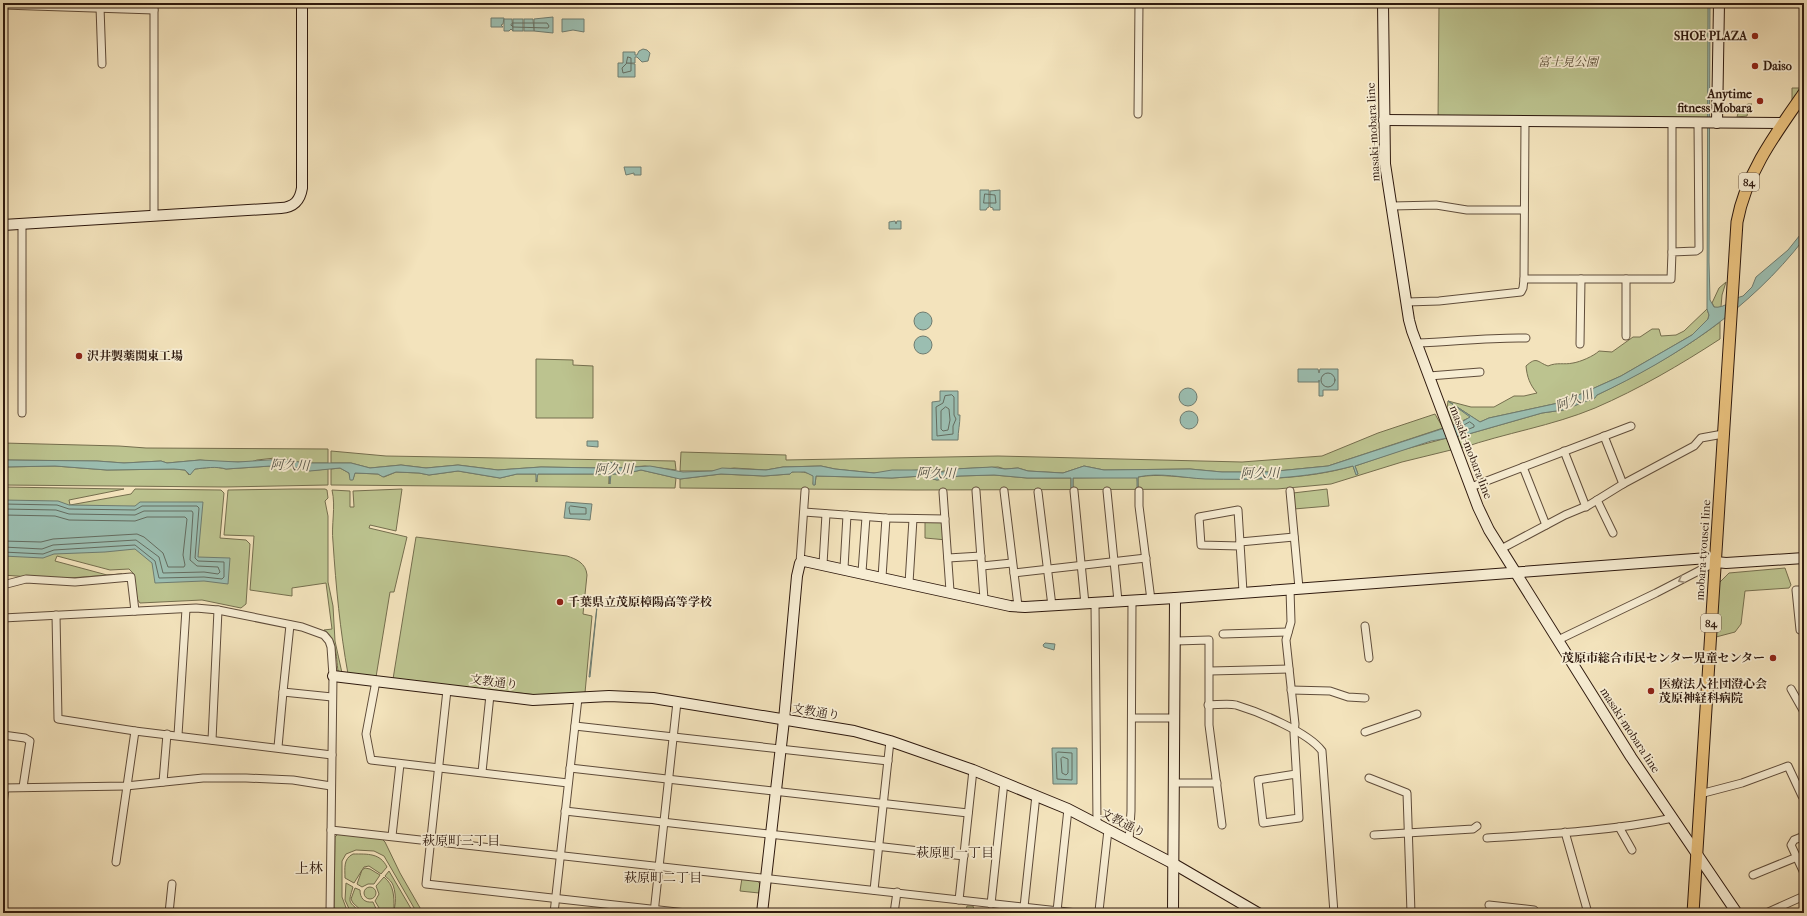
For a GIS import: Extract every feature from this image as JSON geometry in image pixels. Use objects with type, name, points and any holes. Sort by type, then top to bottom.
[{"type":"main road","name":"84","points":[[1783,123],[1804,93]]},
{"type":"main road","name":"mobara-tyousei line","points":[[1693,913],[1737,222],[1742,198],[1753,173],[1783,123]]},
{"type":"street","points":[[3,225],[288,208],[301,196],[302,188],[302,3]]},
{"type":"street","points":[[1138,3],[1138,114]]},
{"type":"street","name":"masaki-mobara line","points":[[1384,3],[1385,164],[1409,320],[1416,343],[1483,519],[1515,573],[1623,744],[1737,913]]},
{"type":"street","points":[[1717,123],[1719,3]]},
{"type":"street","points":[[3,4],[154,7],[154,216]]},
{"type":"street","points":[[98,6],[102,64]]},
{"type":"street","points":[[1384,120],[1783,123]]},
{"type":"street","points":[[1407,302],[1439,301],[1521,292],[1524,279],[1525,122]]},
{"type":"street","points":[[1524,279],[1671,280],[1672,123]]},
{"type":"street","points":[[1672,252],[1696,251],[1699,249],[1698,123]]},
{"type":"street","points":[[1392,206],[1436,205],[1467,210],[1524,210]]},
{"type":"street","points":[[22,225],[22,413]]},
{"type":"street","points":[[1580,344],[1581,279]]},
{"type":"street","points":[[1626,279],[1626,336]]},
{"type":"street","points":[[1416,343],[1467,341],[1499,337],[1526,338]]},
{"type":"street","points":[[1429,376],[1480,372]]},
{"type":"street","points":[[1471,487],[1631,426]]},
{"type":"street","points":[[1501,549],[1546,525],[1586,507],[1623,484],[1694,446],[1701,438],[1723,434]]},
{"type":"street","points":[[1604,436],[1623,484]]},
{"type":"street","points":[[1564,451],[1586,507]]},
{"type":"street","points":[[1523,467],[1546,525]]},
{"type":"street","points":[[1139,490],[1151,600]]},
{"type":"street","points":[[762,913],[781,750],[797,576],[800,563],[805,491]]},
{"type":"street","points":[[976,491],[984,599]]},
{"type":"street","points":[[1004,491],[1018,606]]},
{"type":"street","points":[[1074,491],[1081,566],[1090,603],[1097,824]]},
{"type":"street","points":[[1107,491],[1118,601]]},
{"type":"street","points":[[1290,491],[1294,537],[1294,588],[1292,622],[1286,640],[1295,724],[1294,730],[1299,818],[1263,823],[1258,780],[1296,774]]},
{"type":"street","points":[[943,492],[950,591]]},
{"type":"street","points":[[1038,492],[1052,606]]},
{"type":"street","points":[[1598,500],[1613,533]]},
{"type":"street","points":[[1243,592],[1240,544],[1238,510],[1199,516],[1201,545],[1240,544],[1294,537]]},
{"type":"street","points":[[804,512],[886,518],[946,519]]},
{"type":"street","points":[[823,564],[826,514]]},
{"type":"street","points":[[844,568],[847,515]]},
{"type":"street","points":[[862,572],[866,516]]},
{"type":"street","points":[[882,577],[886,518]]},
{"type":"street","points":[[909,583],[913,519]]},
{"type":"street","points":[[948,558],[981,556]]},
{"type":"street","points":[[1014,573],[1146,558]]},
{"type":"street","points":[[800,563],[804,561],[844,568],[1018,606],[1052,606],[1151,600],[1294,588],[1708,558],[1716,562],[1726,563],[1804,558]]},
{"type":"street","points":[[1558,640],[1656,593],[1716,562]]},
{"type":"street","points":[[982,566],[1012,563]]},
{"type":"street","points":[[3,585],[26,579],[75,582],[131,577],[135,611]]},
{"type":"street","points":[[1800,630],[1796,590],[1804,590]]},
{"type":"street","points":[[1173,913],[1176,641],[1175,598]]},
{"type":"street","points":[[1129,840],[1131,811],[1132,601]]},
{"type":"street","points":[[3,618],[196,608],[218,610],[290,625],[324,635],[329,641],[333,657],[330,913]]},
{"type":"street","points":[[178,735],[186,609]]},
{"type":"street","points":[[212,740],[218,610]]},
{"type":"street","points":[[56,615],[58,719],[135,731],[278,747],[332,755]]},
{"type":"street","points":[[278,747],[290,625]]},
{"type":"street","points":[[1365,626],[1369,658]]},
{"type":"street","points":[[1223,634],[1288,632]]},
{"type":"street","points":[[1176,641],[1210,640],[1208,704],[1209,725],[1222,825]]},
{"type":"street","points":[[1210,671],[1289,669]]},
{"type":"street","name":"文教通り","points":[[333,676],[533,700],[621,696],[677,702],[854,731],[890,741],[972,770],[1068,809],[1174,864],[1258,913]]},
{"type":"street","points":[[376,681],[366,734],[370,760],[568,783]]},
{"type":"street","points":[[1791,689],[1801,701],[1804,712]]},
{"type":"street","points":[[447,690],[440,768],[426,884],[555,898],[654,911],[686,913]]},
{"type":"street","points":[[1291,690],[1330,691],[1348,697],[1366,698]]},
{"type":"street","points":[[283,692],[332,697]]},
{"type":"street","points":[[482,772],[490,695]]},
{"type":"street","points":[[554,913],[578,698]]},
{"type":"street","points":[[654,911],[677,702]]},
{"type":"street","points":[[1208,704],[1235,704],[1294,730],[1322,751],[1334,913]]},
{"type":"street","points":[[1366,732],[1418,714]]},
{"type":"street","points":[[1132,718],[1175,718]]},
{"type":"street","points":[[575,726],[888,761]]},
{"type":"street","points":[[116,862],[135,731]]},
{"type":"street","points":[[163,782],[167,734]]},
{"type":"street","points":[[3,735],[25,738],[30,741],[23,788]]},
{"type":"street","points":[[874,890],[890,741]]},
{"type":"street","points":[[392,836],[400,764]]},
{"type":"street","points":[[1700,794],[1742,783],[1788,766],[1802,796]]},
{"type":"street","points":[[570,768],[968,813]]},
{"type":"street","points":[[959,900],[972,770]]},
{"type":"street","points":[[3,804],[4,788],[126,786],[203,778],[293,780],[331,786]]},
{"type":"street","points":[[1369,778],[1407,793],[1411,913]]},
{"type":"street","points":[[991,904],[1004,782]]},
{"type":"street","points":[[1174,782],[1217,783]]},
{"type":"street","points":[[1024,907],[1036,795]]},
{"type":"street","points":[[1057,911],[1068,809]]},
{"type":"street","points":[[565,811],[964,856]]},
{"type":"street","points":[[1486,838],[1619,828],[1672,818]]},
{"type":"street","points":[[1374,835],[1473,829],[1477,826]]},
{"type":"street","points":[[1619,828],[1632,850]]},
{"type":"street","points":[[331,830],[1077,913]]},
{"type":"street","points":[[1097,913],[1100,911],[1108,830]]},
{"type":"street","points":[[1565,832],[1588,913]]},
{"type":"street","points":[[1804,836],[1792,842],[1792,848],[1804,873]]},
{"type":"street","points":[[1752,875],[1797,857]]},
{"type":"street","points":[[169,913],[172,884]]},
{"type":"street","points":[[894,913],[897,892]]},
{"type":"street","points":[[1766,913],[1804,896]]},
{"type":"street","points":[[1489,905],[1534,910]]},
{"type":"green space","name":"富士見公園","points":[[1439,3],[1709,3],[1708,123],[1438,122]]},
{"type":"green space","points":[[1802,61],[1804,62],[1804,85],[1792,102],[1792,88],[1801,88]]},
{"type":"green space","points":[[1748,104],[1752,104],[1749,106],[1747,116],[1737,117],[1739,110]]},
{"type":"green space","points":[[1726,282],[1722,295],[1721,307],[1715,308],[1712,303],[1719,288]]},
{"type":"green space","points":[[1707,309],[1709,315],[1708,319],[1692,335],[1621,376],[1563,402],[1489,418],[1480,422],[1448,401],[1471,407],[1494,407],[1514,396],[1524,396],[1537,393],[1532,387],[1526,370],[1526,366],[1533,361],[1537,361],[1548,366],[1554,364],[1570,364],[1590,357],[1599,351],[1612,352],[1633,337],[1640,337],[1652,329],[1659,329],[1661,336],[1676,335],[1684,331]]},
{"type":"green space","points":[[1720,322],[1720,339],[1627,393],[1595,408],[1562,420],[1462,448],[1457,436],[1542,413],[1563,410],[1594,398],[1676,352],[1706,333]]},
{"type":"green space","points":[[536,359],[573,360],[573,365],[593,366],[593,418],[536,418]]},
{"type":"green space","points":[[1448,401],[1471,417],[1453,425],[1447,409]]},
{"type":"green space","points":[[1435,414],[1443,428],[1328,466],[1267,472],[1222,472],[1190,469],[1104,470],[1084,466],[1063,473],[1028,471],[1018,468],[1005,469],[998,467],[954,469],[939,472],[919,470],[874,473],[821,466],[783,467],[766,470],[734,468],[712,471],[680,471],[681,452],[786,455],[786,460],[998,456],[1242,462],[1322,456],[1378,433]]},
{"type":"green space","points":[[1447,438],[1451,450],[1402,462],[1331,484],[1277,489],[916,490],[680,488],[680,479],[721,474],[764,476],[790,474],[792,472],[806,473],[814,476],[813,484],[815,485],[816,476],[892,478],[922,476],[937,480],[959,476],[994,475],[1027,478],[1071,478],[1071,488],[1073,488],[1073,478],[1137,477],[1138,488],[1138,477],[1146,476],[1259,479],[1316,474],[1353,466],[1356,474],[1358,474],[1355,466],[1402,450]]},
{"type":"green space","points":[[3,443],[146,448],[328,449],[328,463],[304,463],[275,458],[251,462],[220,462],[200,460],[167,463],[161,461],[124,463],[97,461],[5,460]]},
{"type":"green space","points":[[331,451],[386,456],[675,461],[676,470],[645,466],[617,468],[613,463],[609,463],[601,468],[541,467],[498,470],[458,465],[426,468],[401,465],[370,468],[351,463],[331,463]]},
{"type":"green space","points":[[55,466],[107,470],[174,469],[185,470],[189,475],[195,469],[210,468],[226,469],[271,466],[293,467],[306,471],[328,469],[328,485],[225,487],[3,485],[3,467]]},
{"type":"green space","points":[[340,468],[349,473],[351,480],[353,479],[355,473],[378,474],[384,477],[396,472],[429,475],[458,471],[500,478],[517,474],[536,474],[537,482],[537,474],[609,474],[609,484],[610,474],[623,474],[641,470],[676,478],[675,488],[331,485],[331,469]]},
{"type":"green space","points":[[3,487],[124,489],[69,500],[70,505],[131,494],[135,489],[221,490],[224,493],[220,538],[246,540],[250,544],[246,604],[241,608],[202,600],[140,603],[137,599],[134,574],[129,569],[110,570],[57,556],[55,561],[107,575],[122,574],[57,579],[3,575]]},
{"type":"green space","points":[[402,489],[396,531],[370,525],[369,528],[407,537],[394,592],[390,592],[376,677],[348,674],[335,575],[333,536],[334,503],[332,490],[350,491],[350,507],[354,507],[353,491]]},
{"type":"green space","points":[[1327,489],[1329,506],[1294,509],[1293,493]]},
{"type":"green space","points":[[228,490],[327,490],[328,498],[325,501],[328,516],[328,582],[333,606],[335,641],[342,673],[338,671],[334,643],[324,630],[332,629],[326,583],[292,588],[292,596],[250,590],[254,536],[224,535]]},
{"type":"green space","points":[[925,519],[946,521],[947,540],[925,538]]},
{"type":"green space","points":[[416,537],[567,556],[577,560],[583,565],[587,575],[583,614],[592,616],[585,693],[537,695],[393,679]]},
{"type":"green space","points":[[1785,568],[1791,585],[1789,588],[1745,591],[1741,624],[1735,632],[1716,637],[1719,583],[1729,573]]},
{"type":"green space","points":[[339,833],[381,838],[385,842],[400,873],[423,913],[417,913],[384,856],[374,851],[356,850],[346,854],[342,861],[342,897],[348,913],[334,913],[335,837]]},
{"type":"green space","points":[[353,854],[373,855],[381,859],[387,867],[381,874],[369,866],[364,867],[354,883],[345,878],[346,861]]},
{"type":"green space","points":[[365,868],[370,869],[380,875],[374,884],[368,884],[362,887],[357,884],[362,870]]},
{"type":"green space","points":[[389,871],[413,913],[392,913],[395,907],[395,894],[392,883],[385,876]]},
{"type":"green space","points":[[384,877],[392,887],[394,908],[390,913],[382,913],[375,901],[379,894],[376,886]]},
{"type":"green space","points":[[742,878],[757,880],[760,884],[759,893],[740,891]]},
{"type":"green space","points":[[346,883],[353,887],[350,902],[362,913],[351,913],[345,900]]},
{"type":"green space","points":[[370,887],[374,889],[376,893],[374,897],[370,899],[366,897],[364,893],[366,889]]},
{"type":"green space","points":[[355,888],[360,890],[365,901],[373,902],[378,913],[364,913],[353,903],[351,899]]},
{"type":"green space","points":[[967,906],[973,906],[975,913],[965,913]]},
{"type":"water","name":"阿久川","points":[[1708,3],[1710,3],[1709,262],[1710,300],[1714,307],[1725,305],[1743,296],[1752,287],[1756,277],[1788,250],[1804,230],[1804,239],[1760,288],[1710,329],[1655,365],[1597,395],[1595,398],[1563,410],[1542,413],[1465,435],[1431,441],[1355,466],[1358,474],[1356,475],[1353,466],[1317,474],[1261,479],[1205,479],[1155,475],[1138,477],[1138,488],[1137,478],[1073,478],[1073,489],[1071,489],[1071,478],[1027,478],[994,475],[959,476],[937,480],[922,476],[892,478],[816,476],[815,485],[813,485],[813,476],[805,472],[792,472],[790,474],[764,476],[721,474],[680,479],[641,470],[624,474],[611,474],[610,484],[609,474],[538,474],[536,482],[536,474],[517,474],[500,478],[458,471],[429,475],[396,472],[383,477],[378,474],[355,473],[353,480],[350,480],[349,473],[340,468],[310,471],[293,467],[271,466],[226,469],[210,468],[195,469],[190,475],[185,470],[174,469],[107,470],[55,466],[3,467],[4,452],[5,460],[97,461],[124,463],[161,461],[167,463],[200,460],[238,462],[283,459],[304,463],[351,463],[370,468],[401,465],[426,468],[458,465],[498,470],[541,467],[601,468],[611,462],[617,468],[650,466],[683,472],[712,471],[722,468],[766,470],[783,467],[821,466],[874,473],[892,470],[943,472],[954,469],[992,467],[1063,473],[1084,466],[1104,470],[1190,469],[1222,472],[1267,472],[1328,466],[1460,423],[1470,417],[1448,401],[1480,422],[1489,418],[1563,402],[1621,376],[1692,335],[1708,319]]},
{"type":"water","points":[[553,17],[553,33],[534,31],[534,19]]},
{"type":"water","points":[[491,18],[504,18],[503,24],[501,25],[503,27],[491,27]]},
{"type":"water","points":[[504,19],[512,19],[513,31],[511,29],[509,31],[504,31]]},
{"type":"water","points":[[513,19],[523,19],[523,31],[513,31]]},
{"type":"water","points":[[524,19],[533,19],[534,31],[524,31]]},
{"type":"water","points":[[562,19],[584,19],[584,32],[573,30],[562,32]]},
{"type":"water","points":[[643,49],[650,53],[648,61],[642,62],[635,57],[635,63],[626,63],[635,64],[635,77],[618,77],[618,63],[623,63],[623,52],[635,52],[635,55],[637,55],[639,51]]},
{"type":"water","points":[[624,167],[641,167],[641,175],[634,175],[634,173],[626,175]]},
{"type":"water","points":[[980,190],[989,190],[989,207],[986,210],[980,210]]},
{"type":"water","points":[[1000,190],[1000,210],[993,210],[993,208],[990,207],[990,191]]},
{"type":"water","points":[[895,221],[896,224],[897,221],[901,221],[901,229],[889,229],[889,222]]},
{"type":"water","points":[[919,312],[927,312],[932,317],[930,328],[927,330],[919,330],[914,325],[914,317]]},
{"type":"water","points":[[919,336],[927,336],[932,341],[930,352],[927,354],[919,354],[914,349],[914,341]]},
{"type":"water","points":[[1298,369],[1318,369],[1319,373],[1320,369],[1338,369],[1338,390],[1323,390],[1323,396],[1319,396],[1319,382],[1298,382]]},
{"type":"water","points":[[1188,388],[1194,391],[1197,397],[1194,403],[1188,406],[1182,403],[1179,397],[1182,391]]},
{"type":"water","points":[[940,391],[958,391],[958,415],[960,415],[958,440],[932,440],[932,402],[940,401]]},
{"type":"water","points":[[1189,411],[1195,414],[1198,420],[1195,426],[1189,429],[1183,426],[1180,420],[1183,414]]},
{"type":"water","points":[[587,441],[598,441],[598,447],[587,446]]},
{"type":"water","points":[[3,500],[58,501],[69,505],[135,506],[140,502],[203,502],[198,557],[230,558],[228,584],[204,581],[155,583],[152,563],[135,549],[54,554],[43,558],[3,556]]},
{"type":"water","points":[[566,502],[592,504],[590,520],[564,518]]},
{"type":"water","points":[[598,597],[590,677],[589,677]]},
{"type":"water","points":[[1045,643],[1055,644],[1054,650],[1044,647],[1043,645]]},
{"type":"water","points":[[1052,748],[1077,748],[1077,784],[1053,784]]},
{"type":"place","name":"SHOE PLAZA","points":[[1755,36]]},
{"type":"place","name":"Daiso","points":[[1755,66]]},
{"type":"place","name":"Anytime fitness Mobara","points":[[1760,101]]},
{"type":"place","name":"沢井製薬関東工場","points":[[79,356]]},
{"type":"place","name":"千葉県立茂原樟陽高等学校","points":[[560,602]]},
{"type":"place","name":"茂原市総合市民センター児童センター","points":[[1773,658]]},
{"type":"place","name":"医療法人社団澄心会 茂原神経科病院","points":[[1651,691]]},
{"type":"district","name":"萩原町三丁目","points":[[461,840]]},
{"type":"district","name":"萩原町一丁目","points":[[955,852]]},
{"type":"district","name":"上林","points":[[309,868]]},
{"type":"district","name":"萩原町二丁目","points":[[663,877]]}]
